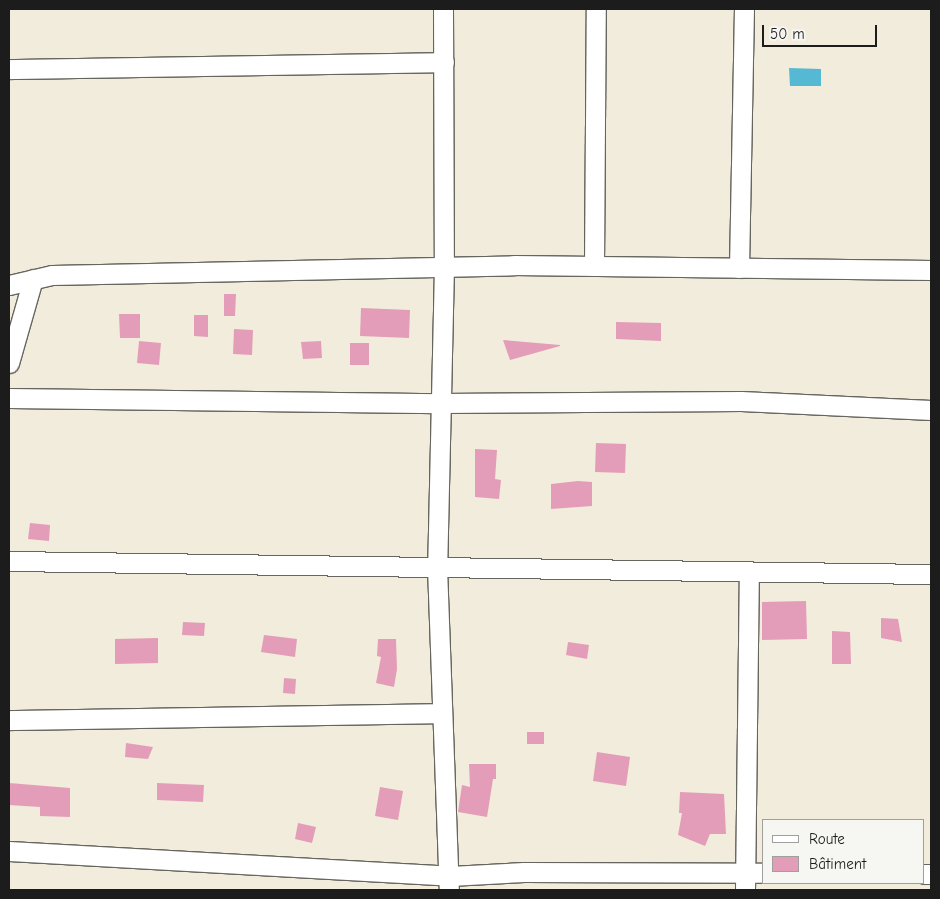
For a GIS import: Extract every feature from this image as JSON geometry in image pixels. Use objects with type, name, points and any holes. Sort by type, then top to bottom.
[{"type":"street","points":[[443,9],[444,266],[437,567],[440,713],[450,883]]},
{"type":"street","points":[[594,266],[596,9]]},
{"type":"street","points":[[739,268],[744,9]]},
{"type":"street","points":[[9,69],[444,62]]},
{"type":"street","points":[[9,282],[52,275],[444,266],[931,270]]},
{"type":"street","points":[[9,363],[32,279]]},
{"type":"street","points":[[9,398],[441,403],[741,401],[931,410]]},
{"type":"street","points":[[9,561],[931,574]]},
{"type":"street","points":[[9,851],[450,883],[524,872],[751,879],[749,571]]},
{"type":"street","points":[[9,720],[440,713]]},
{"type":"water","points":[[789,68],[821,69],[821,86],[790,86]]},
{"type":"building","points":[[224,294],[236,294],[235,316],[224,316]]},
{"type":"building","points":[[361,308],[410,310],[409,338],[360,336]]},
{"type":"building","points":[[119,314],[140,314],[140,338],[120,338]]},
{"type":"building","points":[[194,315],[208,315],[208,337],[194,336]]},
{"type":"building","points":[[616,322],[661,323],[661,341],[616,339]]},
{"type":"building","points":[[234,329],[253,330],[252,355],[233,354]]},
{"type":"building","points":[[503,340],[560,345],[560,346],[510,360]]},
{"type":"building","points":[[139,341],[161,343],[159,365],[137,363]]},
{"type":"building","points":[[321,341],[322,358],[303,359],[301,342]]},
{"type":"building","points":[[350,343],[369,343],[369,365],[350,365]]},
{"type":"building","points":[[596,443],[626,444],[625,473],[595,472]]},
{"type":"building","points":[[475,449],[497,450],[495,479],[501,480],[499,499],[475,497]]},
{"type":"building","points":[[578,481],[592,482],[592,506],[551,509],[551,484]]},
{"type":"building","points":[[30,523],[50,525],[49,541],[28,539]]},
{"type":"building","points":[[806,601],[807,639],[762,640],[762,602]]},
{"type":"building","points":[[881,618],[898,619],[902,642],[881,638]]},
{"type":"building","points":[[183,622],[205,623],[204,636],[182,635]]},
{"type":"building","points":[[832,631],[850,632],[851,664],[832,664]]},
{"type":"building","points":[[264,635],[297,639],[295,657],[261,652]]},
{"type":"building","points":[[158,638],[158,663],[115,664],[115,639]]},
{"type":"building","points":[[378,639],[396,639],[397,669],[394,687],[376,683],[381,657],[377,656]]},
{"type":"building","points":[[568,642],[589,645],[587,659],[566,655]]},
{"type":"building","points":[[284,678],[296,679],[295,694],[283,693]]},
{"type":"building","points":[[527,732],[544,732],[544,744],[527,744]]},
{"type":"building","points":[[126,743],[153,747],[148,759],[125,757]]},
{"type":"building","points":[[597,752],[630,757],[626,786],[593,781]]},
{"type":"building","points":[[469,764],[496,764],[496,779],[493,779],[487,817],[458,812],[462,785],[470,787]]},
{"type":"building","points":[[9,783],[70,788],[70,817],[40,816],[40,807],[9,805]]},
{"type":"building","points":[[157,783],[204,785],[203,802],[157,800]]},
{"type":"building","points":[[380,787],[403,791],[398,820],[375,816]]},
{"type":"building","points":[[680,792],[724,794],[726,834],[710,834],[705,846],[678,835],[682,813],[679,813]]},
{"type":"building","points":[[298,823],[316,827],[312,843],[295,839]]}]
